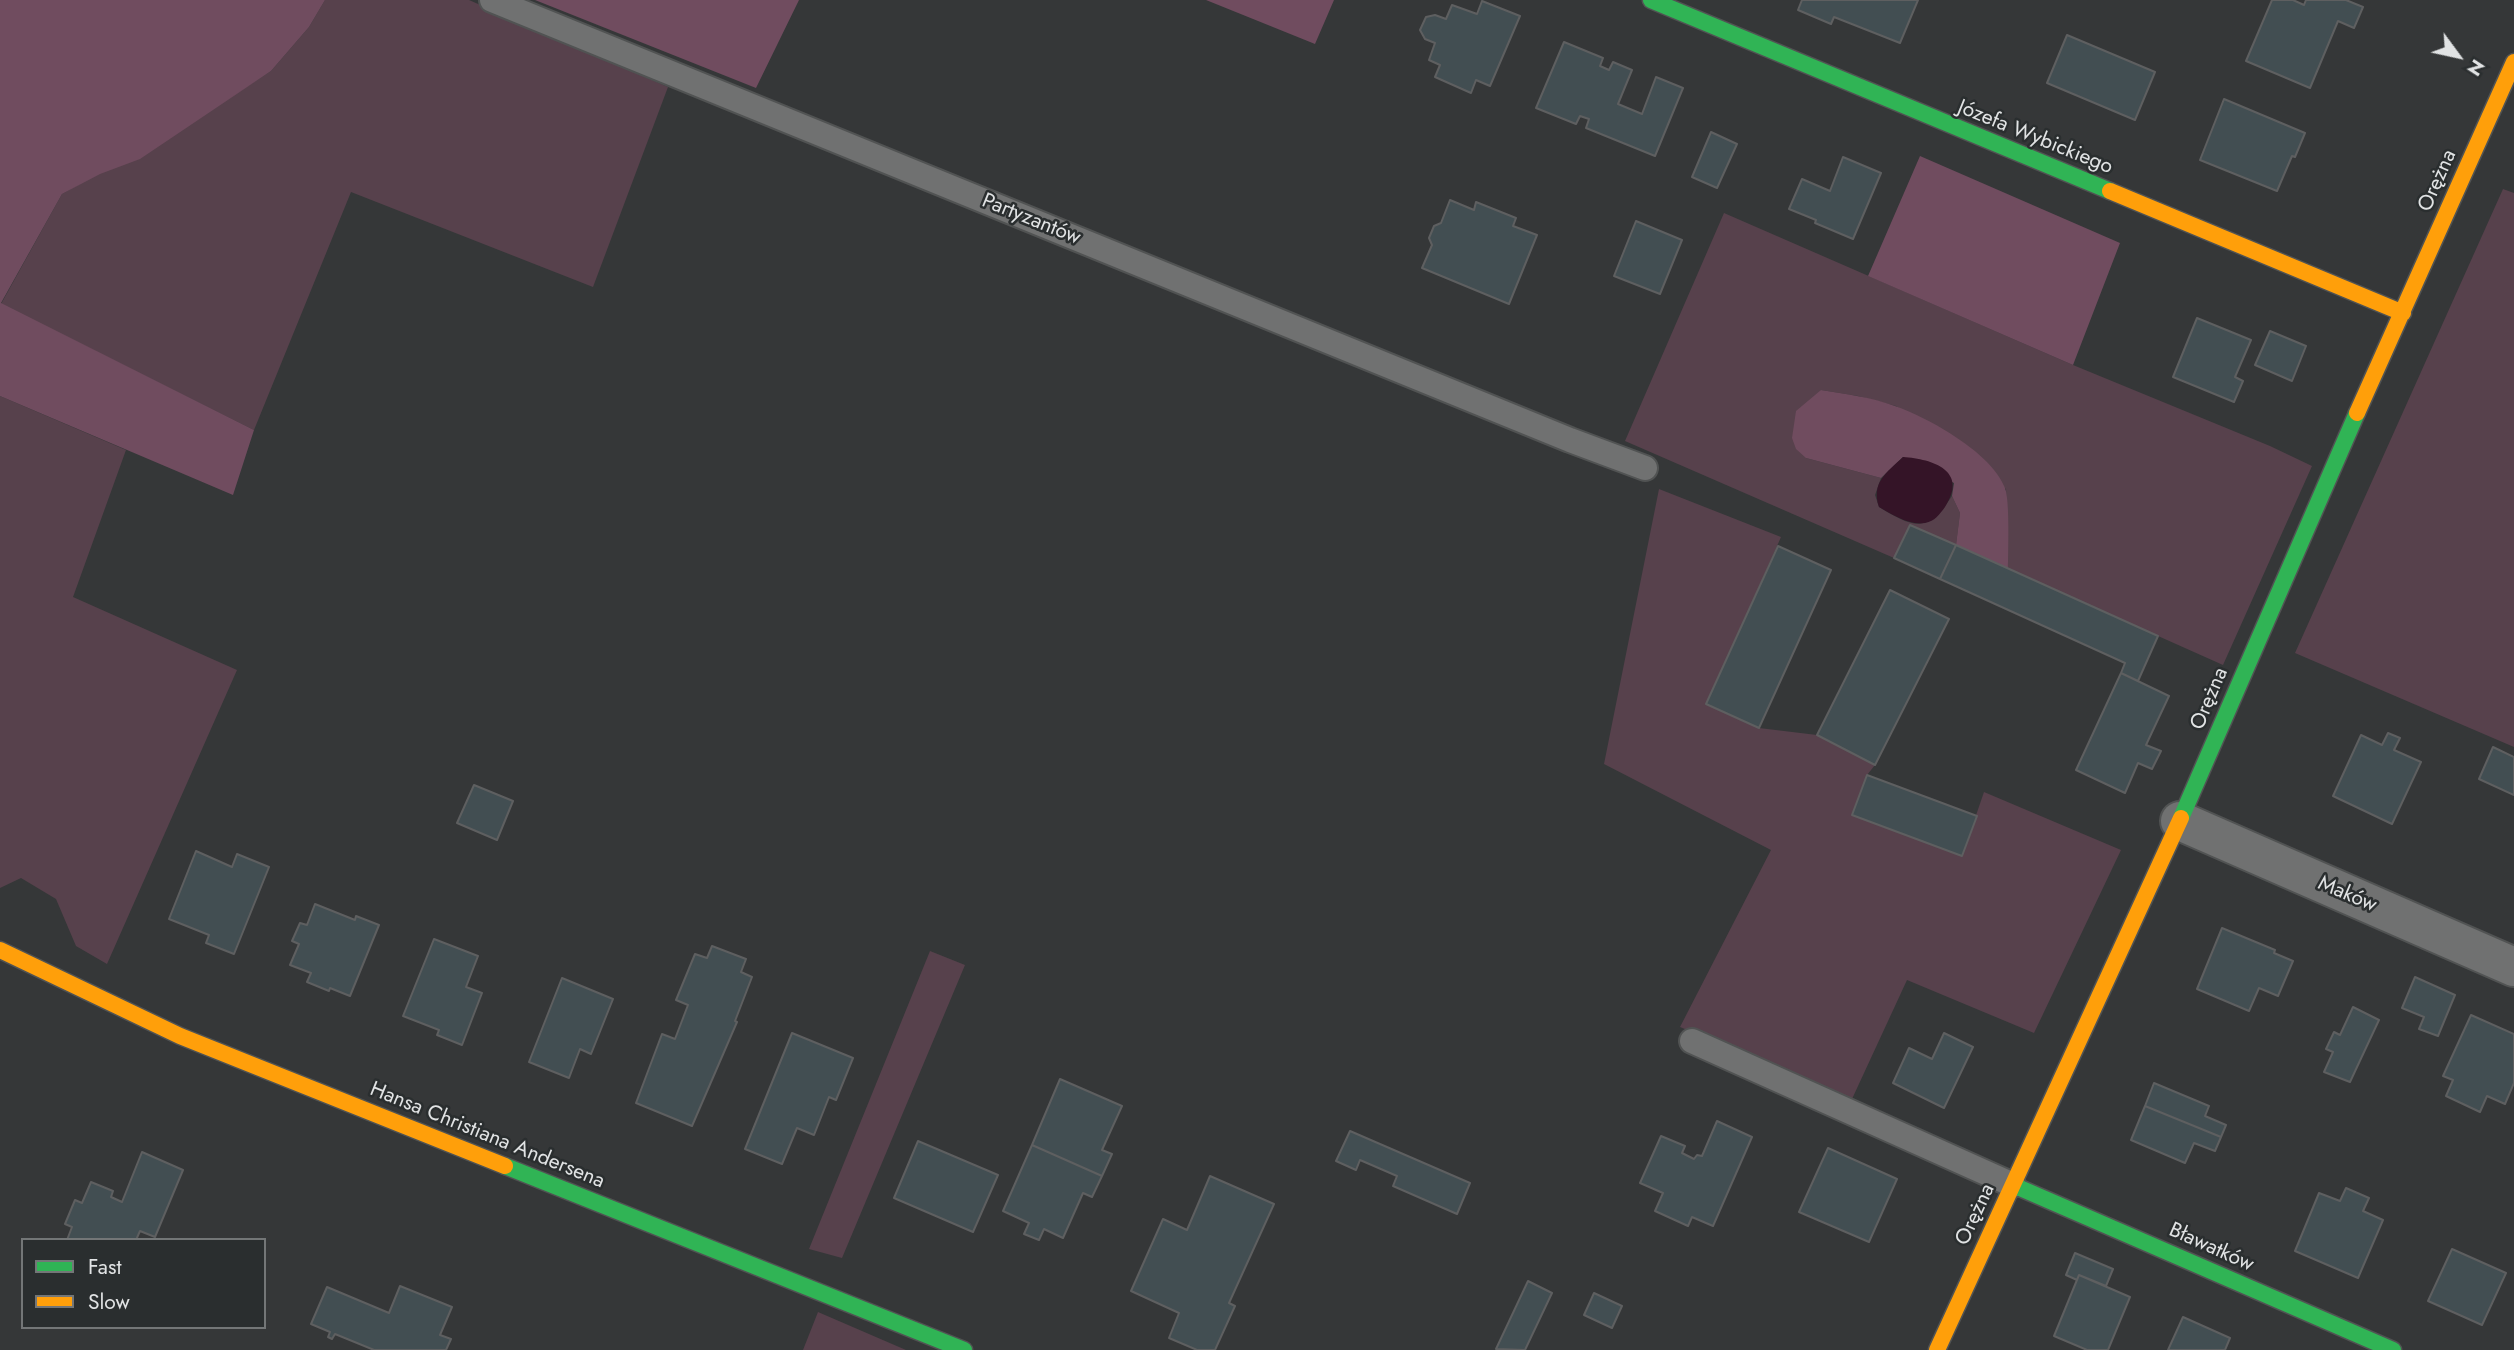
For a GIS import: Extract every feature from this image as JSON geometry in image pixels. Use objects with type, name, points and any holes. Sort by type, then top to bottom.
[{"type":"street","name":"Józefa Wybickiego","points":[[1651,0],[2403,313]]},
{"type":"street","name":"Orężna","points":[[1937,1350],[2180,821],[2315,508],[2514,62]]},
{"type":"street","name":"Maków","points":[[2180,821],[2514,967]]},
{"type":"street","name":"Hansa Christiana Andersena","points":[[0,950],[180,1036],[964,1350]]},
{"type":"street","name":"Bławatków","points":[[2013,1185],[2393,1350]]},
{"type":"lane","name":"Partyzantów","points":[[492,0],[1570,440],[1645,468]]},
{"type":"lane","points":[[1692,1041],[2013,1185]]},
{"type":"shaded area","points":[[0,0],[325,0],[309,27],[271,71],[140,159],[100,174],[62,194],[1,303],[254,430],[233,495],[0,396]]},
{"type":"shaded area","points":[[325,0],[469,0],[668,87],[593,287],[351,192],[254,430],[1,304],[62,194],[214,108],[271,71],[309,27]]},
{"type":"shaded area","points":[[535,0],[799,0],[756,88]]},
{"type":"shaded area","points":[[1206,0],[1334,0],[1315,44]]},
{"type":"shaded area","points":[[1920,156],[2120,243],[2073,365],[1868,276]]},
{"type":"shaded area","points":[[2503,189],[2514,193],[2514,747],[2295,653]]},
{"type":"shaded area","points":[[1724,213],[2312,466],[2223,665],[2008,569],[2006,489],[1896,406],[1821,390],[1806,458],[1881,478],[1875,495],[1879,507],[1912,523],[1928,522],[1952,496],[1960,513],[1956,545],[1910,525],[1894,558],[1625,441]]},
{"type":"shaded area","points":[[1821,390],[1877,400],[1909,412],[1958,438],[1987,462],[1998,475],[2007,495],[2008,569],[1956,545],[1960,513],[1952,496],[1954,483],[1903,457],[1881,478],[1806,458],[1796,449],[1792,438],[1796,411]]},
{"type":"shaded area","points":[[0,396],[126,450],[73,597],[237,670],[107,964],[76,946],[56,899],[21,878],[0,888]]},
{"type":"shaded area","points":[[1903,457],[1936,464],[1950,476],[1953,484],[1951,495],[1941,513],[1928,522],[1907,521],[1879,507],[1879,485]]},
{"type":"shaded area","points":[[1659,489],[1781,537],[1707,704],[1759,728],[1817,735],[1875,765],[1867,775],[1853,815],[1962,856],[1984,792],[2121,850],[2034,1033],[1907,980],[1852,1099],[1680,1027],[1771,850],[1604,764]]},
{"type":"shaded area","points":[[930,951],[965,965],[842,1258],[809,1249]]},
{"type":"shaded area","points":[[818,1312],[906,1350],[803,1350]]},
{"type":"building","points":[[1802,0],[1918,0],[1900,43],[1834,17],[1831,24],[1798,10]]},
{"type":"building","points":[[2272,0],[2293,0],[2304,5],[2306,0],[2346,0],[2363,7],[2354,28],[2338,21],[2310,88],[2246,61]]},
{"type":"building","points":[[1482,1],[1520,16],[1490,86],[1476,80],[1471,93],[1435,77],[1440,65],[1429,60],[1435,43],[1425,39],[1420,30],[1426,17],[1435,15],[1446,19],[1452,5],[1477,14]]},
{"type":"building","points":[[2067,35],[2155,72],[2135,120],[2047,83]]},
{"type":"building","points":[[1564,42],[1603,58],[1600,66],[1609,70],[1613,62],[1632,70],[1618,104],[1642,114],[1656,77],[1683,88],[1655,156],[1586,128],[1589,119],[1580,116],[1576,124],[1536,108]]},
{"type":"building","points":[[2224,99],[2305,133],[2277,191],[2200,160]]},
{"type":"building","points":[[1711,132],[1737,144],[1717,188],[1692,177]]},
{"type":"building","points":[[1843,157],[1881,173],[1853,239],[1789,209],[1802,179],[1830,191]]},
{"type":"building","points":[[1450,200],[1474,210],[1476,202],[1516,218],[1513,226],[1537,235],[1509,304],[1422,268],[1432,245],[1429,238],[1434,226],[1441,223]]},
{"type":"building","points":[[1636,221],[1682,240],[1660,294],[1614,276]]},
{"type":"building","points":[[2197,318],[2251,340],[2235,377],[2243,381],[2234,402],[2173,377]]},
{"type":"building","points":[[2270,331],[2306,346],[2292,381],[2255,365]]},
{"type":"building","points":[[1910,525],[1956,545],[1940,579],[1894,558]]},
{"type":"building","points":[[1956,545],[2158,636],[2138,681],[2121,673],[2125,663],[1940,579]]},
{"type":"building","points":[[1778,546],[1831,570],[1759,728],[1706,704]]},
{"type":"building","points":[[1890,590],[1949,619],[1875,765],[1817,735]]},
{"type":"building","points":[[2121,673],[2169,696],[2146,745],[2161,751],[2152,769],[2138,763],[2125,793],[2076,770]]},
{"type":"building","points":[[2388,733],[2400,738],[2394,750],[2421,762],[2392,824],[2333,796],[2361,735],[2382,745]]},
{"type":"building","points":[[2493,747],[2514,757],[2514,795],[2479,779]]},
{"type":"building","points":[[1867,775],[1977,816],[1962,856],[1852,815]]},
{"type":"building","points":[[474,785],[513,801],[497,840],[457,823]]},
{"type":"building","points":[[196,851],[232,867],[237,854],[269,867],[234,954],[206,943],[209,935],[169,919]]},
{"type":"building","points":[[315,904],[355,920],[356,916],[379,925],[350,996],[307,982],[311,973],[290,965],[299,944],[292,941],[300,923],[307,925]]},
{"type":"building","points":[[2222,928],[2275,950],[2274,953],[2293,961],[2278,996],[2259,988],[2249,1011],[2197,989]]},
{"type":"building","points":[[434,939],[478,956],[466,987],[482,993],[462,1045],[437,1035],[439,1030],[403,1016]]},
{"type":"building","points":[[712,946],[746,959],[741,972],[752,977],[735,1021],[737,1022],[692,1126],[636,1103],[662,1034],[675,1039],[688,1005],[676,1000],[695,954],[707,958]]},
{"type":"building","points":[[2415,977],[2455,995],[2438,1036],[2419,1029],[2424,1017],[2402,1008]]},
{"type":"building","points":[[562,978],[613,999],[591,1054],[580,1049],[569,1078],[529,1062]]},
{"type":"building","points":[[2353,1007],[2379,1020],[2350,1082],[2324,1072],[2333,1052],[2326,1049],[2334,1032],[2340,1035]]},
{"type":"building","points":[[2471,1015],[2514,1034],[2514,1083],[2505,1104],[2487,1096],[2480,1112],[2446,1096],[2453,1080],[2443,1076]]},
{"type":"building","points":[[792,1033],[853,1058],[836,1100],[829,1097],[814,1135],[797,1128],[782,1164],[745,1149]]},
{"type":"building","points":[[1944,1033],[1973,1047],[1944,1108],[1893,1083],[1909,1048],[1932,1059]]},
{"type":"building","points":[[1060,1079],[1122,1106],[1102,1150],[1112,1154],[1102,1176],[1032,1145]]},
{"type":"building","points":[[2154,1083],[2209,1106],[2205,1116],[2226,1125],[2221,1137],[2145,1106]]},
{"type":"building","points":[[2145,1106],[2221,1137],[2215,1151],[2194,1143],[2185,1163],[2131,1140]]},
{"type":"building","points":[[1717,1121],[1752,1137],[1713,1226],[1692,1217],[1688,1226],[1655,1211],[1663,1193],[1640,1183],[1661,1136],[1685,1146],[1682,1153],[1694,1159],[1697,1155],[1702,1156]]},
{"type":"building","points":[[1350,1131],[1470,1183],[1457,1214],[1393,1186],[1397,1176],[1360,1160],[1356,1170],[1336,1161]]},
{"type":"building","points":[[918,1141],[998,1175],[973,1232],[894,1198]]},
{"type":"building","points":[[1032,1145],[1102,1176],[1092,1197],[1083,1193],[1063,1238],[1044,1229],[1039,1240],[1024,1234],[1029,1223],[1003,1211]]},
{"type":"building","points":[[1828,1148],[1897,1179],[1869,1242],[1799,1212]]},
{"type":"building","points":[[142,1152],[183,1170],[155,1237],[140,1231],[137,1238],[68,1238],[72,1227],[65,1224],[75,1200],[82,1203],[91,1182],[113,1191],[111,1197],[122,1202]]},
{"type":"building","points":[[1210,1176],[1274,1204],[1229,1303],[1235,1306],[1215,1350],[1197,1350],[1169,1338],[1179,1313],[1131,1291],[1163,1219],[1187,1230]]},
{"type":"building","points":[[2346,1188],[2369,1198],[2363,1211],[2383,1220],[2358,1278],[2295,1251],[2319,1193],[2340,1201]]},
{"type":"building","points":[[2452,1249],[2506,1273],[2482,1325],[2428,1301]]},
{"type":"building","points":[[2075,1253],[2113,1269],[2106,1286],[2079,1275],[2077,1280],[2066,1275]]},
{"type":"building","points":[[2079,1275],[2130,1297],[2108,1350],[2087,1350],[2054,1336]]},
{"type":"building","points":[[1528,1281],[1552,1293],[1525,1350],[1496,1349]]},
{"type":"building","points":[[400,1286],[452,1307],[440,1335],[451,1339],[446,1350],[374,1350],[335,1334],[332,1339],[328,1337],[330,1332],[311,1324],[327,1287],[389,1313]]},
{"type":"building","points":[[1594,1293],[1622,1306],[1612,1328],[1584,1315]]},
{"type":"building","points":[[2183,1317],[2230,1338],[2225,1350],[2168,1350]]},
{"type":"traffic: fast","points":[[1651,0],[2110,191]]},
{"type":"traffic: fast","points":[[2181,818],[2357,413]]},
{"type":"traffic: fast","points":[[505,1166],[964,1350]]},
{"type":"traffic: fast","points":[[2013,1185],[2393,1350]]},
{"type":"traffic: slow","points":[[2357,413],[2514,62]]},
{"type":"traffic: slow","points":[[2110,191],[2403,313]]},
{"type":"traffic: slow","points":[[1937,1350],[2181,818]]},
{"type":"traffic: slow","points":[[0,950],[180,1036],[505,1166]]}]
